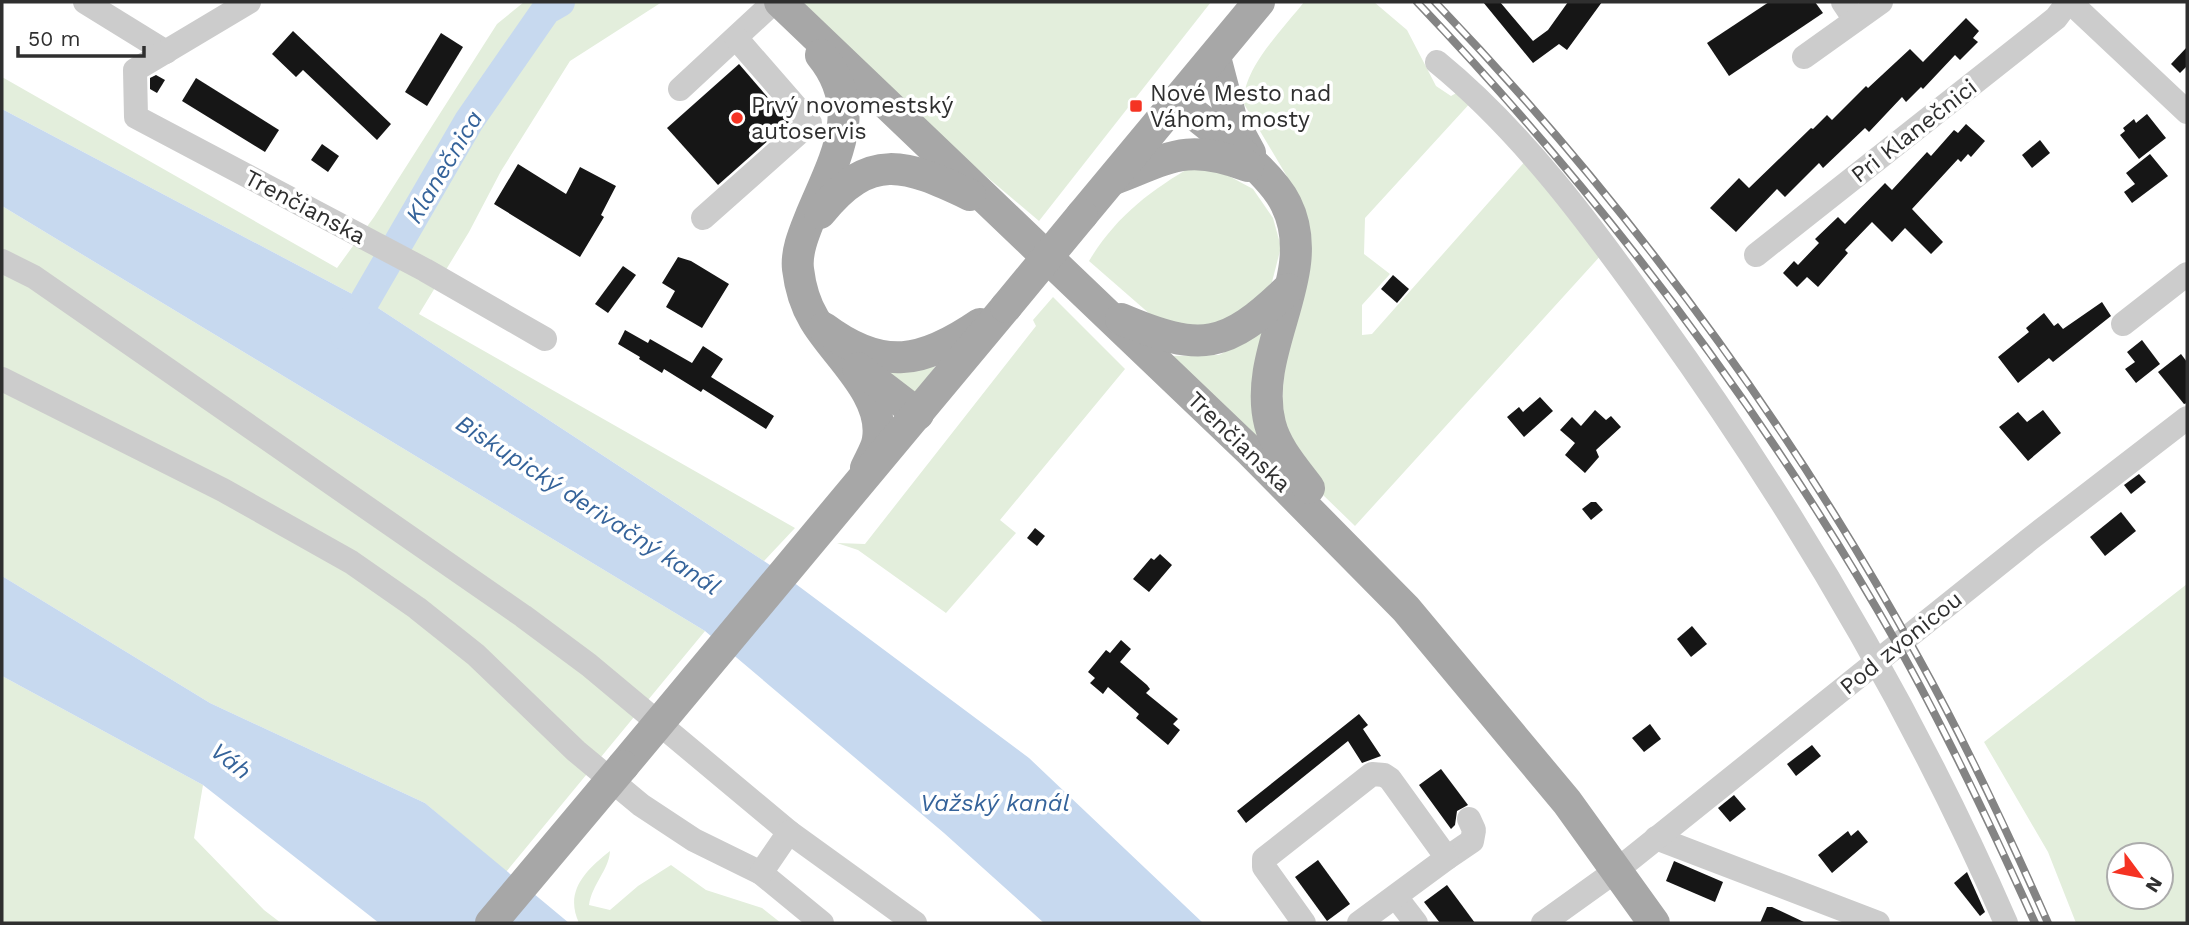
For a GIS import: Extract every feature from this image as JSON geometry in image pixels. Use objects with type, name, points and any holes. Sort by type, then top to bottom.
[{"type":"main road","name":"Trenčianska","points":[[778,2],[1324,524],[1444,652],[1567,802],[1654,923]]},
{"type":"main road","points":[[778,2],[833,69],[844,97],[843,133],[805,230],[797,265],[804,297],[814,321],[871,400],[877,417],[878,439],[858,485]]},
{"type":"main road","points":[[491,923],[820,533],[1259,2]]},
{"type":"main road","points":[[1215,57],[1231,118],[1259,170]]},
{"type":"main road","points":[[1178,101],[1259,170],[1279,192],[1296,230],[1297,258],[1267,378],[1269,416],[1276,441],[1313,493],[1324,524]]},
{"type":"main road","points":[[1112,179],[1179,153],[1196,152],[1223,157],[1259,170]]},
{"type":"main road","points":[[805,230],[835,194],[868,170],[915,172],[992,206]]},
{"type":"main road","points":[[1102,311],[1155,333],[1204,340],[1241,330],[1288,289]]},
{"type":"main road","points":[[814,321],[840,340],[861,349],[906,358],[948,345],[1006,307]]},
{"type":"main road","points":[[835,350],[918,414]]},
{"type":"street","points":[[85,2],[166,52]]},
{"type":"street","name":"Trenčianska","points":[[248,2],[135,70],[136,117],[425,270],[545,339]]},
{"type":"street","points":[[680,89],[778,2]]},
{"type":"street","points":[[1804,57],[1849,11],[1881,2]]},
{"type":"street","points":[[2069,2],[2187,112]]},
{"type":"street","name":"Pri Klanečnici","points":[[1756,255],[2056,18],[2069,2]]},
{"type":"street","points":[[703,218],[810,123],[736,38]]},
{"type":"street","points":[[1437,62],[1474,93],[1533,158],[1625,274],[1789,509],[1923,743],[2007,923]]},
{"type":"street","points":[[2,261],[34,277],[523,616],[589,664],[789,832],[915,923]]},
{"type":"street","points":[[2123,324],[2187,274]]},
{"type":"street","points":[[2,379],[223,490],[351,562],[417,608],[475,655],[576,751],[641,805],[694,841],[761,873],[822,923]]},
{"type":"street","name":"Pod zvonicou","points":[[1543,923],[1617,870],[2187,418]]},
{"type":"street","points":[[1304,923],[1264,867],[1264,859],[1372,774],[1384,775],[1390,779],[1447,858]]},
{"type":"street","points":[[1359,923],[1472,841],[1474,830],[1469,819]]},
{"type":"street","points":[[761,873],[789,832]]},
{"type":"street","points":[[1656,838],[1878,923]]},
{"type":"street","points":[[1396,897],[1416,923]]},
{"type":"green space","points":[[524,2],[662,2],[570,61],[501,171],[469,232],[419,314],[795,528],[764,561],[375,306],[2,109],[2,77],[337,268],[374,217],[497,24]]},
{"type":"green space","points":[[803,2],[1211,2],[1039,221],[949,145]]},
{"type":"green space","points":[[1304,2],[1374,2],[1407,30],[1436,86],[1451,96],[1460,91],[1473,100],[1365,218],[1364,254],[1390,274],[1362,305],[1362,335],[1372,334],[1528,158],[1603,253],[1355,526],[1321,493],[1280,437],[1295,190],[1244,104],[1249,77],[1256,64]]},
{"type":"green space","points":[[1194,165],[1227,175],[1253,189],[1273,218],[1281,247],[1272,282],[1238,320],[1200,330],[1159,322],[1089,261],[1099,245],[1135,206]]},
{"type":"green space","points":[[2,206],[705,631],[506,872],[425,803],[210,703],[2,576]]},
{"type":"green space","points":[[1053,297],[1125,369],[1000,520],[1016,533],[946,613],[858,550],[837,543],[865,544],[1036,326],[1033,320]]},
{"type":"green space","points":[[1263,332],[1258,438],[1170,356],[1219,355]]},
{"type":"green space","points":[[933,366],[935,367],[915,393],[880,369]]},
{"type":"green space","points":[[2187,584],[2187,923],[2076,923],[2048,852],[1984,742]]},
{"type":"green space","points":[[2,676],[203,785],[194,838],[264,910],[281,923],[2,923]]},
{"type":"green space","points":[[610,851],[589,905],[610,910],[638,886],[671,865],[706,890],[762,908],[781,923],[579,923],[574,901],[576,891],[586,874]]},
{"type":"water","name":"Važský kanál","points":[[2,109],[375,306],[773,567],[1029,758],[1203,923],[1044,923],[944,833],[705,631],[2,206]]},
{"type":"water","name":"Váh","points":[[2,576],[210,703],[425,803],[569,923],[379,923],[203,785],[2,676]]},
{"type":"building","points":[[1483,2],[1500,2],[1533,41],[1548,30],[1568,2],[1602,2],[1567,50],[1559,44],[1533,63]]},
{"type":"building","points":[[1769,2],[1815,2],[1823,13],[1729,76],[1707,43]]},
{"type":"building","points":[[1966,18],[1979,31],[1973,38],[1978,42],[1960,60],[1955,55],[1923,89],[1921,87],[1906,102],[1902,97],[1869,132],[1865,128],[1823,168],[1819,163],[1785,197],[1777,189],[1736,232],[1710,208],[1739,178],[1749,188],[1811,128],[1827,115],[1832,120],[1866,86],[1868,88],[1910,49],[1923,62]]},
{"type":"building","points":[[293,31],[391,124],[377,140],[303,70],[296,77],[272,54]]},
{"type":"building","points":[[441,33],[463,47],[427,106],[405,92]]},
{"type":"building","points":[[2187,47],[2187,66],[2180,73],[2171,64]]},
{"type":"building","points":[[739,64],[789,122],[718,185],[667,128]]},
{"type":"building","points":[[156,75],[165,80],[157,93],[150,89],[150,78]]},
{"type":"building","points":[[196,78],[279,130],[265,152],[182,101]]},
{"type":"building","points":[[2147,114],[2166,138],[2139,159],[2120,135],[2125,131],[2123,128],[2134,119],[2136,123]]},
{"type":"building","points":[[1966,124],[1985,141],[1971,157],[1968,154],[1961,162],[1958,159],[1912,209],[1943,242],[1931,254],[1905,228],[1892,242],[1872,222],[1845,250],[1848,253],[1818,287],[1807,277],[1797,287],[1783,273],[1794,261],[1798,265],[1819,243],[1815,239],[1838,217],[1845,224],[1885,183],[1892,190],[1927,152],[1931,156],[1954,130],[1958,133]]},
{"type":"building","points":[[2040,140],[2050,153],[2032,168],[2022,155]]},
{"type":"building","points":[[322,144],[339,156],[328,172],[311,160]]},
{"type":"building","points":[[2150,154],[2168,176],[2132,203],[2124,192],[2135,184],[2126,173]]},
{"type":"building","points":[[518,164],[566,194],[580,167],[616,186],[601,215],[604,217],[580,257],[494,204]]},
{"type":"building","points":[[678,257],[691,261],[729,284],[702,328],[666,307],[675,291],[662,283]]},
{"type":"building","points":[[623,266],[636,275],[608,313],[595,304]]},
{"type":"building","points":[[1393,275],[1409,289],[1397,303],[1381,289]]},
{"type":"building","points":[[2102,302],[2111,316],[2053,362],[2049,358],[2018,383],[1998,357],[2029,332],[2026,328],[2044,313],[2054,326],[2058,323],[2063,329]]},
{"type":"building","points":[[625,330],[648,343],[650,339],[692,363],[703,346],[723,359],[711,377],[774,416],[766,429],[703,389],[701,392],[664,369],[662,373],[639,359],[640,357],[618,344]]},
{"type":"building","points":[[2142,340],[2160,364],[2136,383],[2125,369],[2135,362],[2127,352]]},
{"type":"building","points":[[2181,354],[2187,362],[2187,403],[2184,404],[2158,372]]},
{"type":"building","points":[[1540,397],[1553,411],[1524,437],[1507,417],[1519,407],[1523,412]]},
{"type":"building","points":[[1595,410],[1606,420],[1611,416],[1621,427],[1596,450],[1599,457],[1585,473],[1565,455],[1575,443],[1560,430],[1572,417],[1581,426]]},
{"type":"building","points":[[2043,410],[2061,433],[2028,461],[1999,427],[2018,412],[2027,422]]},
{"type":"building","points":[[2139,474],[2146,482],[2131,494],[2124,485]]},
{"type":"building","points":[[1591,502],[1596,502],[1603,510],[1591,520],[1582,509]]},
{"type":"building","points":[[2121,512],[2136,531],[2105,556],[2090,537]]},
{"type":"building","points":[[1035,528],[1045,536],[1037,546],[1027,538]]},
{"type":"building","points":[[1160,554],[1172,565],[1149,592],[1133,579],[1151,558],[1154,560]]},
{"type":"building","points":[[1692,626],[1707,644],[1691,657],[1677,639]]},
{"type":"building","points":[[1121,640],[1131,649],[1120,662],[1147,685],[1150,689],[1146,693],[1178,719],[1173,724],[1180,730],[1168,745],[1136,718],[1139,714],[1108,687],[1103,694],[1090,683],[1095,678],[1088,672],[1106,650],[1110,653]]},
{"type":"building","points":[[1359,714],[1368,725],[1363,729],[1381,756],[1362,763],[1348,741],[1246,823],[1237,811]]},
{"type":"building","points":[[1650,724],[1661,739],[1644,752],[1632,738]]},
{"type":"building","points":[[1812,745],[1821,756],[1796,776],[1787,764]]},
{"type":"building","points":[[1441,769],[1468,805],[1457,811],[1455,825],[1451,829],[1419,785]]},
{"type":"building","points":[[1734,795],[1746,809],[1730,822],[1718,808]]},
{"type":"building","points":[[1858,830],[1868,842],[1832,873],[1818,855],[1848,831],[1851,836]]},
{"type":"building","points":[[1318,860],[1350,904],[1327,921],[1295,877]]},
{"type":"building","points":[[1674,861],[1723,882],[1715,902],[1666,881]]},
{"type":"building","points":[[1967,872],[1985,912],[1980,916],[1954,883]]},
{"type":"building","points":[[1447,885],[1475,923],[1440,923],[1424,902]]},
{"type":"building","points":[[1767,907],[1772,907],[1806,923],[1760,923]]},
{"type":"waterway","name":"Klanečnica","points":[[345,335],[469,121],[546,10],[560,2]]},
{"type":"railway","points":[[1417,2],[1485,75],[1615,228],[1735,388],[1791,471],[1845,556],[1915,676],[2035,923]]},
{"type":"railway","points":[[1435,2],[1504,77],[1636,233],[1698,314],[1814,482],[1918,657],[1953,722],[2048,923]]},
{"type":"place","name":"Nové Mesto nad Váhom, mosty","points":[[1136,106]]},
{"type":"place","name":"Prvý novomestský autoservis","points":[[737,118]]},
{"type":"water label","name":"Biskupický derivačný kanál","points":[[588,505]]}]
